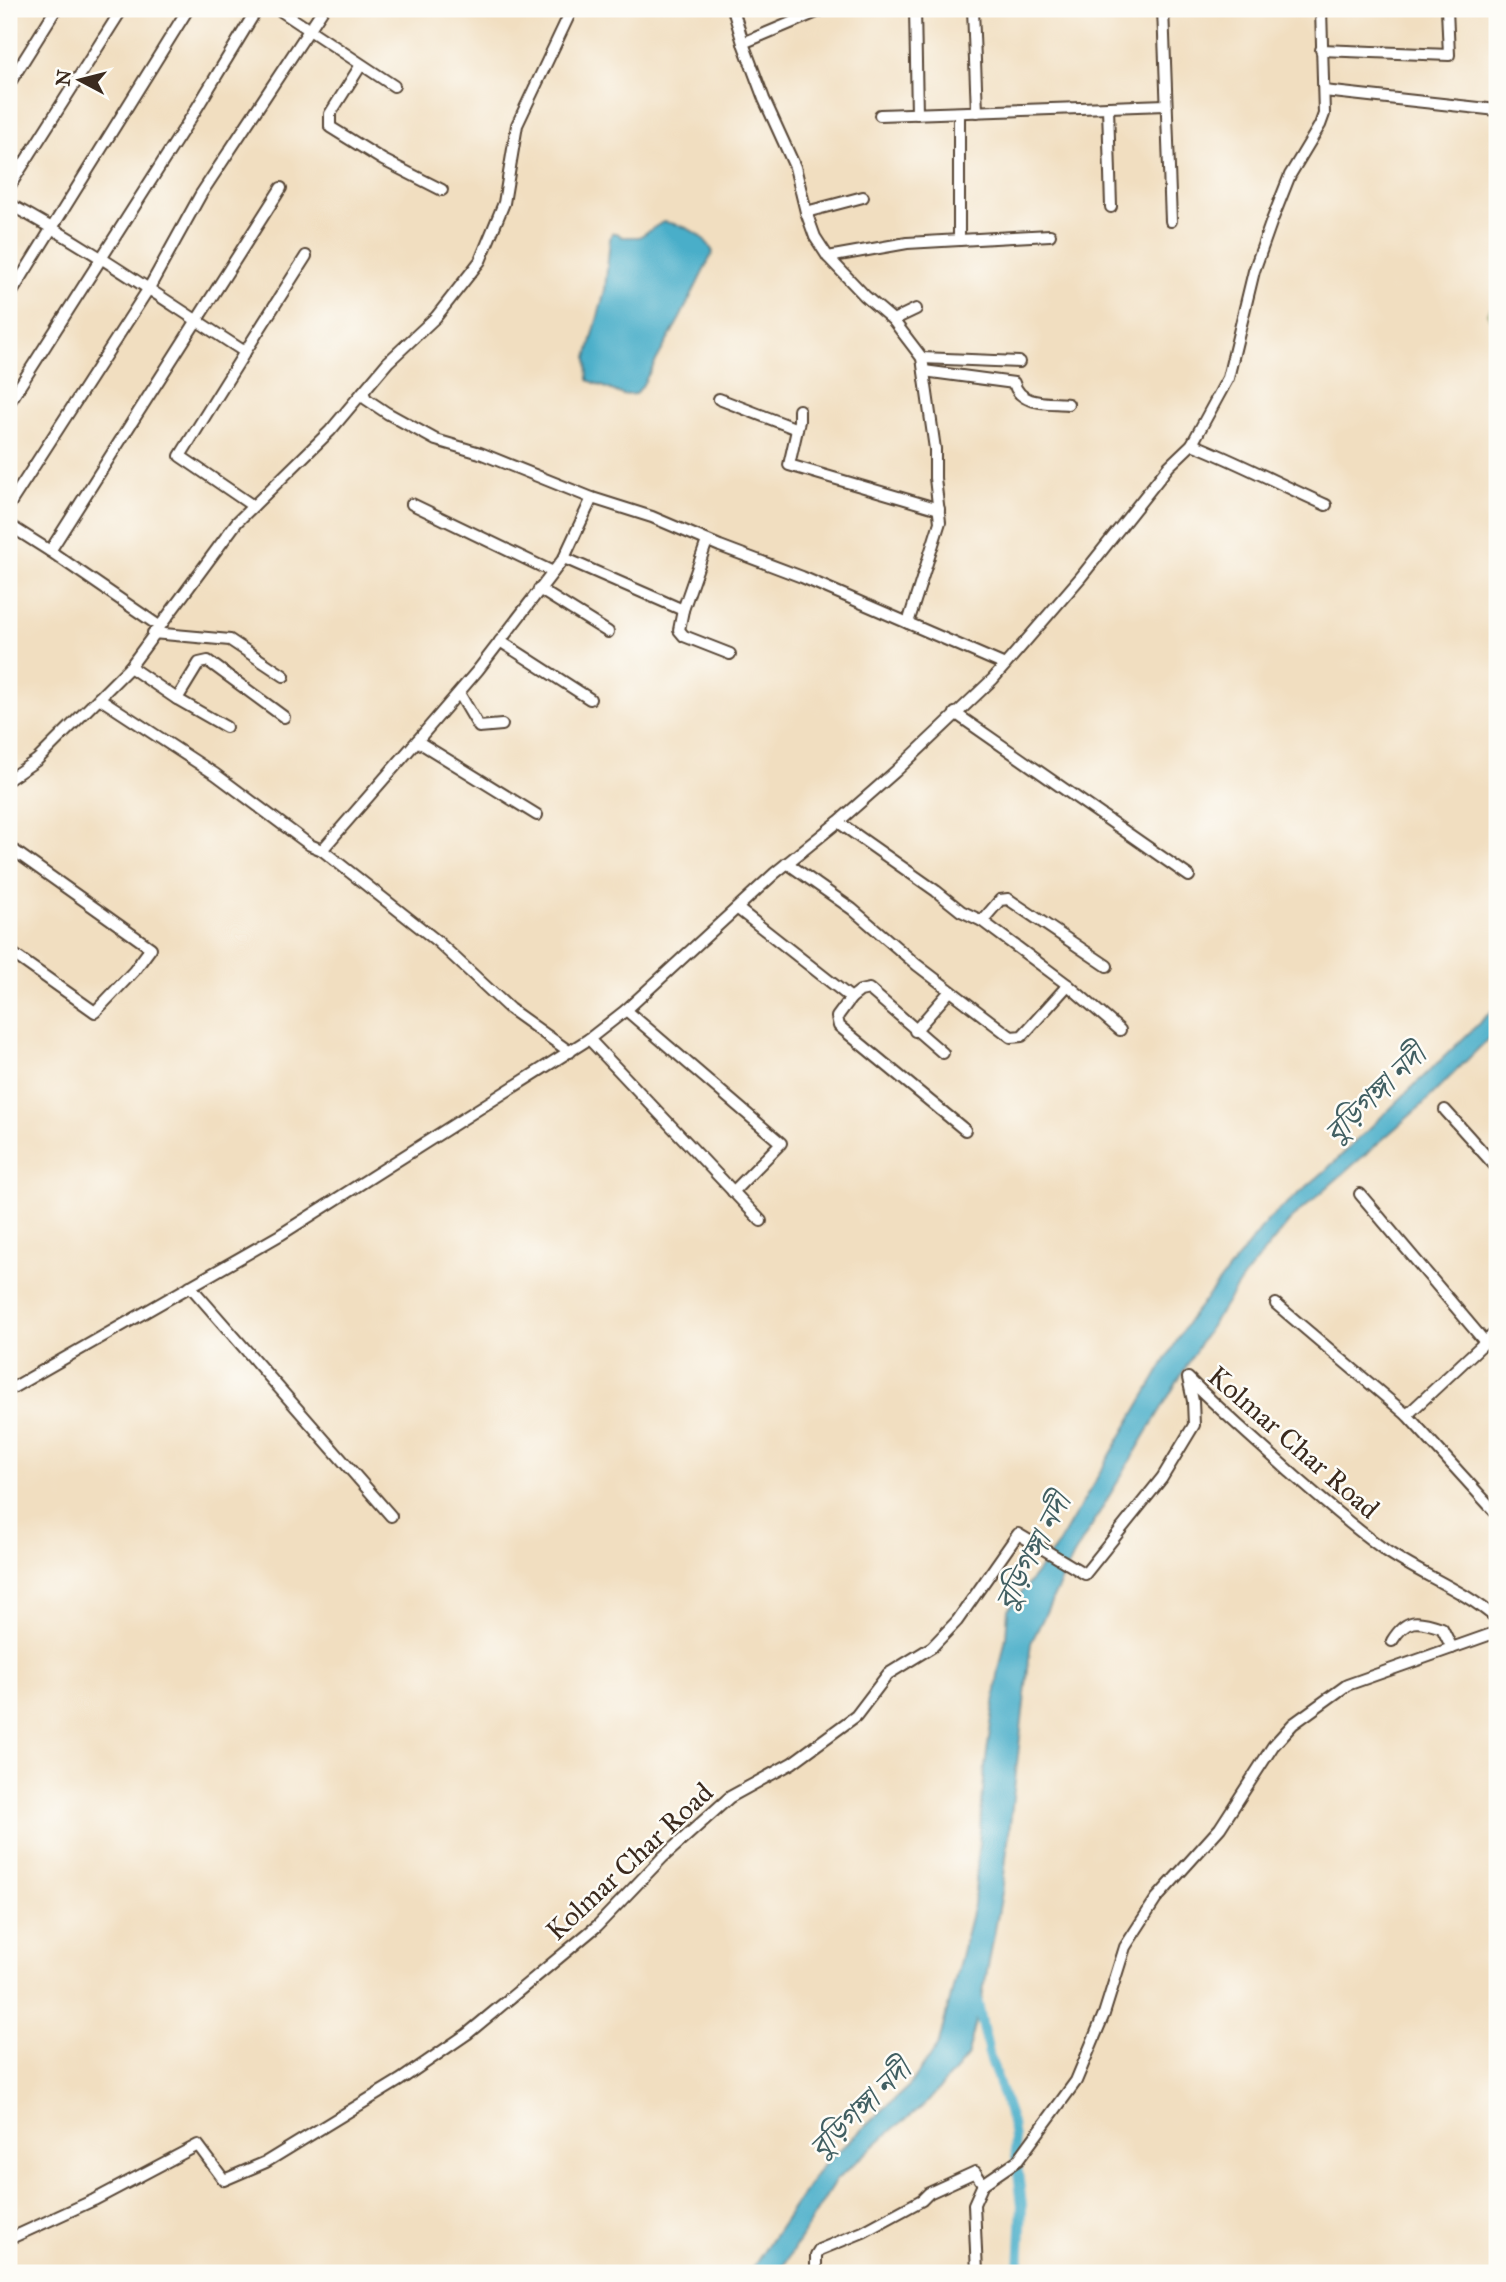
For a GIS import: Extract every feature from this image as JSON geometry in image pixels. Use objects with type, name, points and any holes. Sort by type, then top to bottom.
[{"type":"street","points":[[9,84],[56,9]]},
{"type":"street","points":[[9,187],[122,9]]},
{"type":"street","points":[[9,297],[188,9]]},
{"type":"street","points":[[9,403],[257,9]]},
{"type":"street","points":[[278,9],[394,86]]},
{"type":"street","points":[[9,505],[149,288],[201,194],[324,9]]},
{"type":"street","points":[[9,779],[37,760],[130,667],[237,522],[330,431],[388,362],[436,317],[481,261],[504,203],[517,125],[572,9]]},
{"type":"street","points":[[733,9],[764,99],[795,167],[815,237],[828,257],[865,296],[893,320],[922,358],[935,449],[940,522],[908,623]]},
{"type":"street","points":[[743,43],[824,9]]},
{"type":"street","points":[[915,9],[918,114]]},
{"type":"street","points":[[973,9],[976,112]]},
{"type":"street","points":[[1163,9],[1171,221]]},
{"type":"street","points":[[9,1390],[280,1235],[589,1039],[626,1010],[787,863],[896,771],[1005,665],[1081,577],[1169,466],[1192,444],[1228,378],[1254,271],[1290,175],[1324,114],[1321,9]]},
{"type":"street","points":[[1321,50],[1450,55],[1447,9]]},
{"type":"street","points":[[361,65],[330,114],[330,127],[383,160],[443,190]]},
{"type":"street","points":[[1324,91],[1497,110]]},
{"type":"street","points":[[880,115],[1167,105]]},
{"type":"street","points":[[1108,107],[1111,206]]},
{"type":"street","points":[[958,113],[959,240]]},
{"type":"street","points":[[50,551],[281,188]]},
{"type":"street","points":[[806,212],[863,197]]},
{"type":"street","points":[[9,204],[149,288],[245,352]]},
{"type":"street","points":[[828,257],[907,243],[1050,234]]},
{"type":"street","points":[[253,506],[180,456],[306,256]]},
{"type":"street","points":[[893,320],[916,309]]},
{"type":"street","points":[[922,358],[1019,362]]},
{"type":"street","points":[[924,371],[1014,383],[1016,393],[1023,399],[1068,404]]},
{"type":"street","points":[[363,392],[366,399],[387,413],[436,440],[480,453],[592,498],[652,517],[802,577],[1005,665]]},
{"type":"street","points":[[719,399],[797,429]]},
{"type":"street","points":[[799,411],[789,465],[939,509]]},
{"type":"street","points":[[1192,444],[1326,505]]},
{"type":"street","points":[[322,850],[458,692],[564,558],[592,498]]},
{"type":"street","points":[[412,504],[553,572]]},
{"type":"street","points":[[9,525],[50,551],[156,630],[230,640],[284,677]]},
{"type":"street","points":[[707,541],[683,610],[679,630],[681,634],[730,654]]},
{"type":"street","points":[[564,558],[683,610]]},
{"type":"street","points":[[540,589],[608,632]]},
{"type":"street","points":[[500,641],[590,699]]},
{"type":"street","points":[[177,699],[199,663],[208,661],[284,717]]},
{"type":"street","points":[[130,667],[177,699],[226,727]]},
{"type":"street","points":[[458,692],[479,727],[502,725]]},
{"type":"street","points":[[99,698],[215,774],[310,845],[322,850],[438,941],[510,1009],[570,1052]]},
{"type":"street","points":[[955,713],[1189,876]]},
{"type":"street","points":[[417,741],[537,815]]},
{"type":"street","points":[[838,822],[936,891],[961,912],[982,921],[1068,985],[1120,1030]]},
{"type":"street","points":[[9,847],[151,948],[134,971],[95,1012],[9,951]]},
{"type":"street","points":[[787,863],[852,909],[950,991],[1015,1038],[1022,1036],[1068,985]]},
{"type":"street","points":[[982,921],[1000,900],[1008,899],[1107,966]]},
{"type":"street","points":[[738,909],[851,998]]},
{"type":"street","points":[[943,1053],[869,989],[860,990],[837,1017],[839,1026],[965,1130]]},
{"type":"street","points":[[915,1031],[950,991]]},
{"type":"street","points":[[626,1010],[780,1143],[733,1192]]},
{"type":"street","points":[[589,1039],[761,1221]]},
{"type":"street","points":[[1445,1110],[1497,1168]]},
{"type":"street","points":[[1360,1194],[1485,1342]]},
{"type":"street","points":[[190,1286],[391,1516]]},
{"type":"street","points":[[1276,1304],[1407,1415],[1497,1514]]},
{"type":"street","points":[[1407,1415],[1497,1331]]},
{"type":"street","name":"Kolmar Char Road","points":[[9,2239],[94,2200],[198,2145],[224,2180],[267,2162],[400,2080],[467,2034],[597,1926],[663,1857],[730,1797],[792,1763],[856,1716],[888,1674],[932,1647],[957,1621],[1018,1534],[1085,1574],[1162,1478],[1194,1425],[1194,1401],[1188,1378],[1343,1518],[1413,1568],[1480,1604],[1497,1619]]},
{"type":"street","points":[[1392,1642],[1401,1627],[1424,1621],[1442,1628],[1452,1648]]},
{"type":"street","points":[[977,2273],[974,2204],[982,2184],[1018,2160],[1076,2081],[1104,2014],[1125,1947],[1156,1899],[1220,1828],[1273,1746],[1293,1724],[1347,1685],[1497,1632]]},
{"type":"street","points":[[816,2273],[816,2255],[819,2250],[863,2232],[922,2200],[929,2193],[975,2172],[982,2184]]},
{"type":"green space","points":[[1497,297],[1497,397],[1494,370],[1488,360],[1493,323],[1488,313]]},
{"type":"water","points":[[663,222],[692,231],[709,245],[713,252],[642,386],[636,394],[623,395],[588,380],[587,358],[605,290],[610,239],[612,233],[622,237],[639,237]]},
{"type":"water","points":[[1497,1006],[1497,1030],[1422,1105],[1292,1218],[1243,1278],[1205,1335],[1073,1557],[1031,1643],[1002,1893],[982,1998],[967,2057],[926,2104],[894,2128],[836,2180],[779,2273],[749,2273],[820,2168],[910,2085],[939,2043],[974,1905],[985,1766],[1008,1610],[1059,1543],[1189,1320],[1269,1219],[1325,1171]]},
{"type":"waterway","points":[[976,1995],[989,2054],[1012,2123],[1022,2205],[1019,2273]]},
{"type":"water label","name":"বুড়িগঙ্গা নদী","points":[[1375,1094]]},
{"type":"water label","name":"বুড়িগঙ্গা নদী","points":[[1033,1552]]},
{"type":"water label","name":"বুড়িগঙ্গা নদী","points":[[860,2109]]}]
